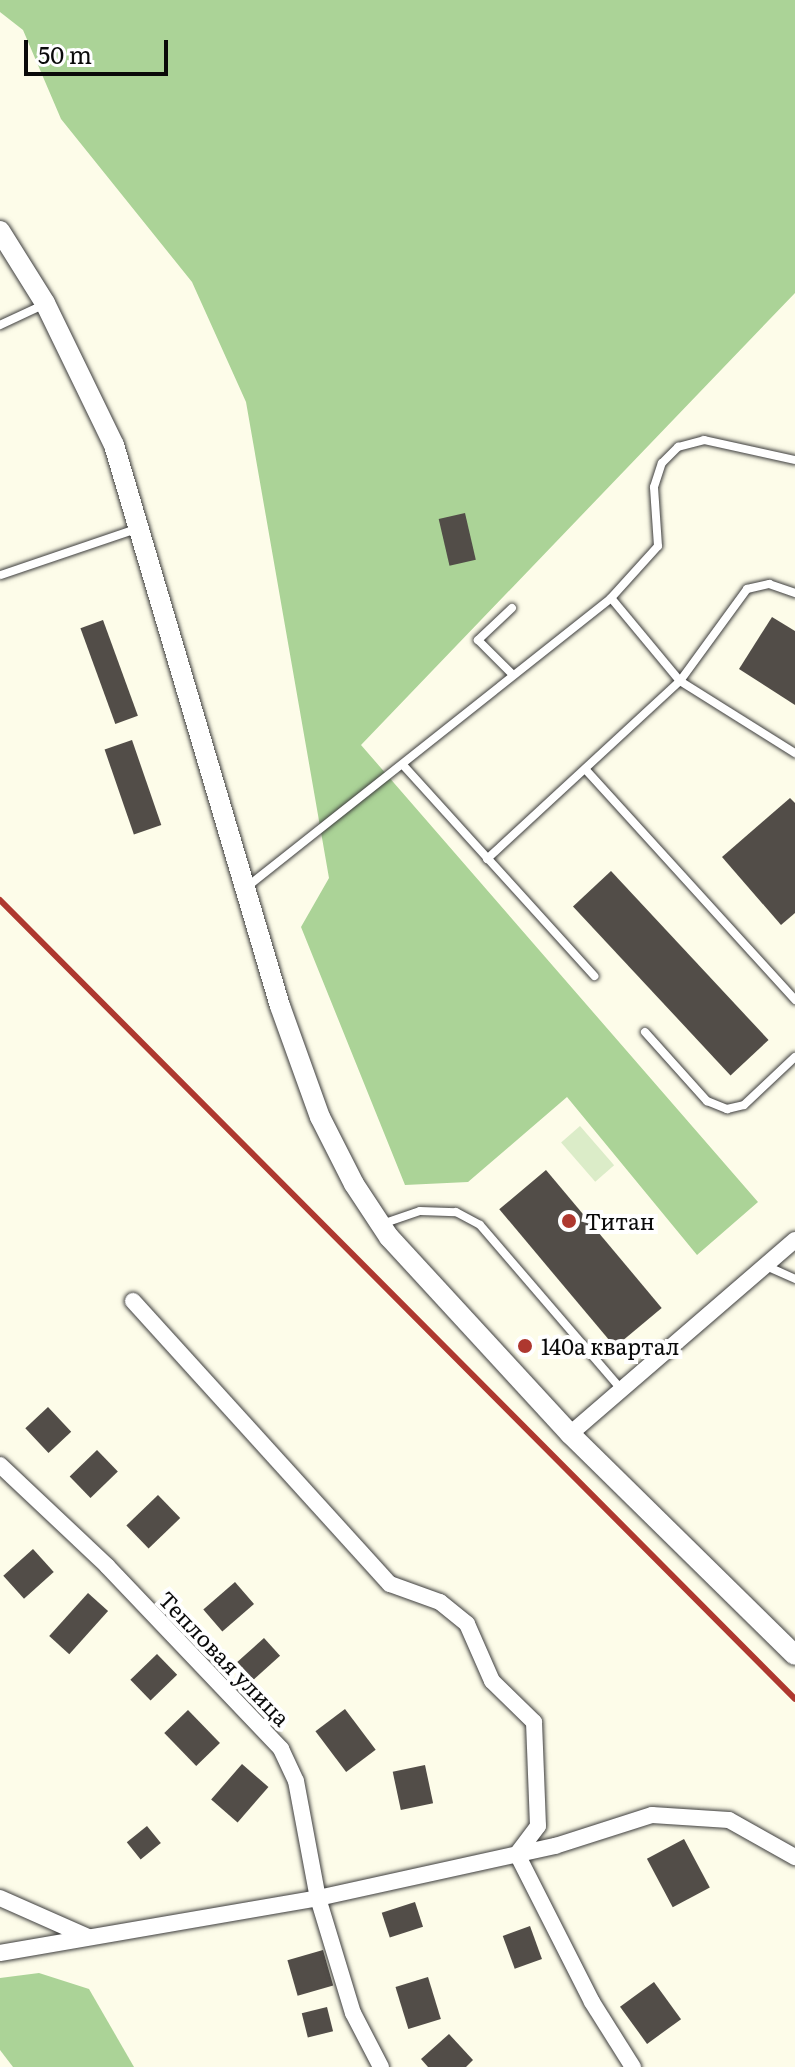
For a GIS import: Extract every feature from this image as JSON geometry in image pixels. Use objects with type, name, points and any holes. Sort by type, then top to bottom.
[{"type":"street","points":[[0,231],[45,303],[114,445],[248,886],[280,1006],[320,1117],[381,1224],[570,1434],[795,1655]]},
{"type":"street","points":[[570,1434],[795,1240]]},
{"type":"street","points":[[133,1301],[390,1584],[440,1602],[467,1624],[492,1681],[534,1722],[538,1826],[517,1854]]},
{"type":"street","name":"Тепловая улица","points":[[0,1465],[107,1566],[281,1749],[296,1781],[318,1898],[353,2013],[381,2067]]},
{"type":"street","points":[[0,1953],[318,1898],[517,1854],[652,1815],[729,1820],[795,1857]]},
{"type":"street","points":[[517,1854],[592,2002],[633,2067]]},
{"type":"street","points":[[0,1898],[88,1937]]},
{"type":"lane","points":[[0,325],[45,303]]},
{"type":"lane","points":[[248,886],[611,598],[658,546],[654,487],[662,463],[678,447],[704,440],[795,460]]},
{"type":"lane","points":[[1,575],[139,528]]},
{"type":"lane","points":[[487,859],[680,681],[747,589],[769,584],[795,593]]},
{"type":"lane","points":[[611,598],[680,681],[795,753]]},
{"type":"lane","points":[[512,608],[478,640],[512,674]]},
{"type":"lane","points":[[403,765],[594,976]]},
{"type":"lane","points":[[586,770],[795,1000]]},
{"type":"lane","points":[[645,1032],[707,1101],[727,1109],[744,1105],[795,1057]]},
{"type":"lane","points":[[381,1224],[420,1211],[456,1212],[480,1225],[621,1389]]},
{"type":"lane","points":[[763,1265],[795,1279]]},
{"type":"green space","points":[[0,0],[795,0],[795,293],[361,745],[758,1202],[697,1255],[567,1097],[468,1182],[405,1185],[301,927],[329,878],[246,402],[192,282],[61,119],[23,30],[0,12]]},
{"type":"green space","points":[[580,1126],[614,1165],[595,1182],[561,1142]]},
{"type":"green space","points":[[39,1973],[89,1989],[134,2067],[13,2067],[0,2050],[0,1978]]},
{"type":"building","points":[[465,513],[476,560],[449,566],[439,519]]},
{"type":"building","points":[[772,617],[795,631],[795,705],[739,669]]},
{"type":"building","points":[[103,620],[138,716],[115,724],[80,628]]},
{"type":"building","points":[[132,740],[161,825],[134,835],[105,749]]},
{"type":"building","points":[[790,798],[795,803],[795,913],[781,925],[722,857]]},
{"type":"building","points":[[611,871],[769,1040],[731,1075],[573,906]]},
{"type":"building","points":[[546,1170],[662,1308],[615,1347],[499,1209]]},
{"type":"building","points":[[48,1407],[71,1432],[49,1453],[25,1428]]},
{"type":"building","points":[[97,1450],[118,1472],[91,1498],[70,1476]]},
{"type":"building","points":[[158,1495],[180,1518],[149,1549],[126,1526]]},
{"type":"building","points":[[33,1549],[54,1572],[24,1599],[3,1576]]},
{"type":"building","points":[[235,1582],[254,1604],[222,1631],[203,1610]]},
{"type":"building","points":[[88,1593],[108,1611],[69,1654],[49,1636]]},
{"type":"building","points":[[264,1638],[280,1656],[253,1680],[237,1662]]},
{"type":"building","points":[[157,1654],[177,1675],[151,1701],[130,1680]]},
{"type":"building","points":[[345,1709],[376,1750],[346,1772],[315,1731]]},
{"type":"building","points":[[188,1710],[220,1743],[196,1766],[164,1733]]},
{"type":"building","points":[[242,1764],[268,1787],[238,1822],[211,1799]]},
{"type":"building","points":[[425,1765],[433,1803],[401,1810],[393,1772]]},
{"type":"building","points":[[147,1826],[161,1843],[141,1859],[127,1842]]},
{"type":"building","points":[[684,1839],[710,1888],[673,1907],[647,1859]]},
{"type":"building","points":[[415,1902],[423,1927],[390,1938],[382,1913]]},
{"type":"building","points":[[530,1926],[542,1959],[515,1969],[503,1936]]},
{"type":"building","points":[[323,1950],[333,1986],[298,1996],[287,1960]]},
{"type":"building","points":[[428,1977],[441,2019],[408,2029],[395,1987]]},
{"type":"building","points":[[654,1982],[681,2019],[647,2044],[620,2007]]},
{"type":"building","points":[[327,2007],[333,2031],[308,2038],[302,2013]]},
{"type":"building","points":[[449,2034],[473,2060],[466,2067],[428,2067],[421,2059]]},
{"type":"railway","points":[[0,900],[795,1699]]},
{"type":"place","name":"Титан","points":[[569,1221]]},
{"type":"place","name":"140а квартал","points":[[525,1346]]}]
